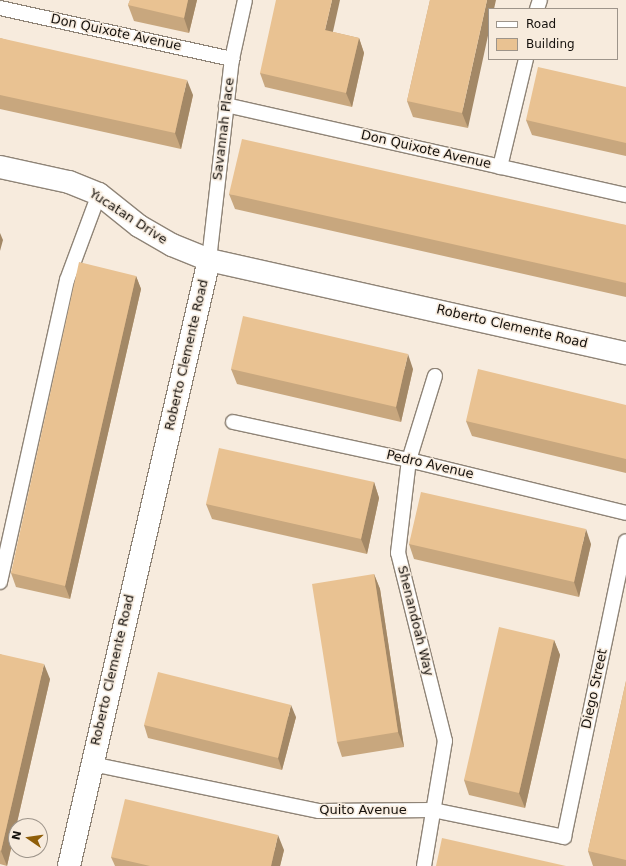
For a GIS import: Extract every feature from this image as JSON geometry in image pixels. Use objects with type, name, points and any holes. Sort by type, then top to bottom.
[{"type":"street","name":"Yucatan Drive","points":[[0,167],[69,182],[99,194],[139,226],[172,245],[209,260]]},
{"type":"street","name":"Roberto Clemente Road","points":[[69,866],[209,260],[626,353]]},
{"type":"lane","name":"Savannah Place","points":[[209,260],[232,59],[245,0]]},
{"type":"lane","name":"Don Quixote Avenue","points":[[0,8],[232,59]]},
{"type":"lane","points":[[500,167],[526,60]]},
{"type":"lane","name":"Don Quixote Avenue","points":[[226,105],[626,195]]},
{"type":"lane","points":[[0,582],[67,280],[99,194]]},
{"type":"lane","name":"Shenandoah Way","points":[[424,866],[445,742],[398,554],[409,460],[435,376]]},
{"type":"lane","name":"Pedro Avenue","points":[[234,422],[409,460],[626,513]]},
{"type":"lane","name":"Diego Street","points":[[564,837],[626,541]]},
{"type":"lane","name":"Quito Avenue","points":[[92,764],[319,811],[433,810],[564,837]]},
{"type":"building","points":[[130,0],[188,0],[184,18],[128,5]]},
{"type":"building","points":[[276,0],[332,0],[325,30],[359,38],[346,93],[260,73]]},
{"type":"building","points":[[430,0],[487,0],[462,113],[407,101]]},
{"type":"building","points":[[0,38],[187,80],[175,133],[0,95]]},
{"type":"building","points":[[538,67],[626,87],[626,143],[526,120]]},
{"type":"building","points":[[242,139],[626,225],[626,283],[229,194]]},
{"type":"building","points":[[79,262],[136,276],[65,586],[11,573]]},
{"type":"building","points":[[243,316],[408,354],[396,407],[231,369]]},
{"type":"building","points":[[478,369],[626,405],[626,459],[466,421]]},
{"type":"building","points":[[219,448],[374,482],[361,539],[206,504]]},
{"type":"building","points":[[421,492],[586,529],[574,582],[409,544]]},
{"type":"building","points":[[374,574],[398,732],[337,742],[312,584]]},
{"type":"building","points":[[499,627],[554,640],[519,793],[464,780]]},
{"type":"building","points":[[0,654],[44,664],[1,851]]},
{"type":"building","points":[[158,672],[291,705],[278,758],[144,725]]},
{"type":"building","points":[[626,681],[626,860],[588,851]]},
{"type":"building","points":[[125,799],[278,835],[271,866],[150,866],[111,857]]},
{"type":"building","points":[[442,838],[566,866],[436,866]]}]
